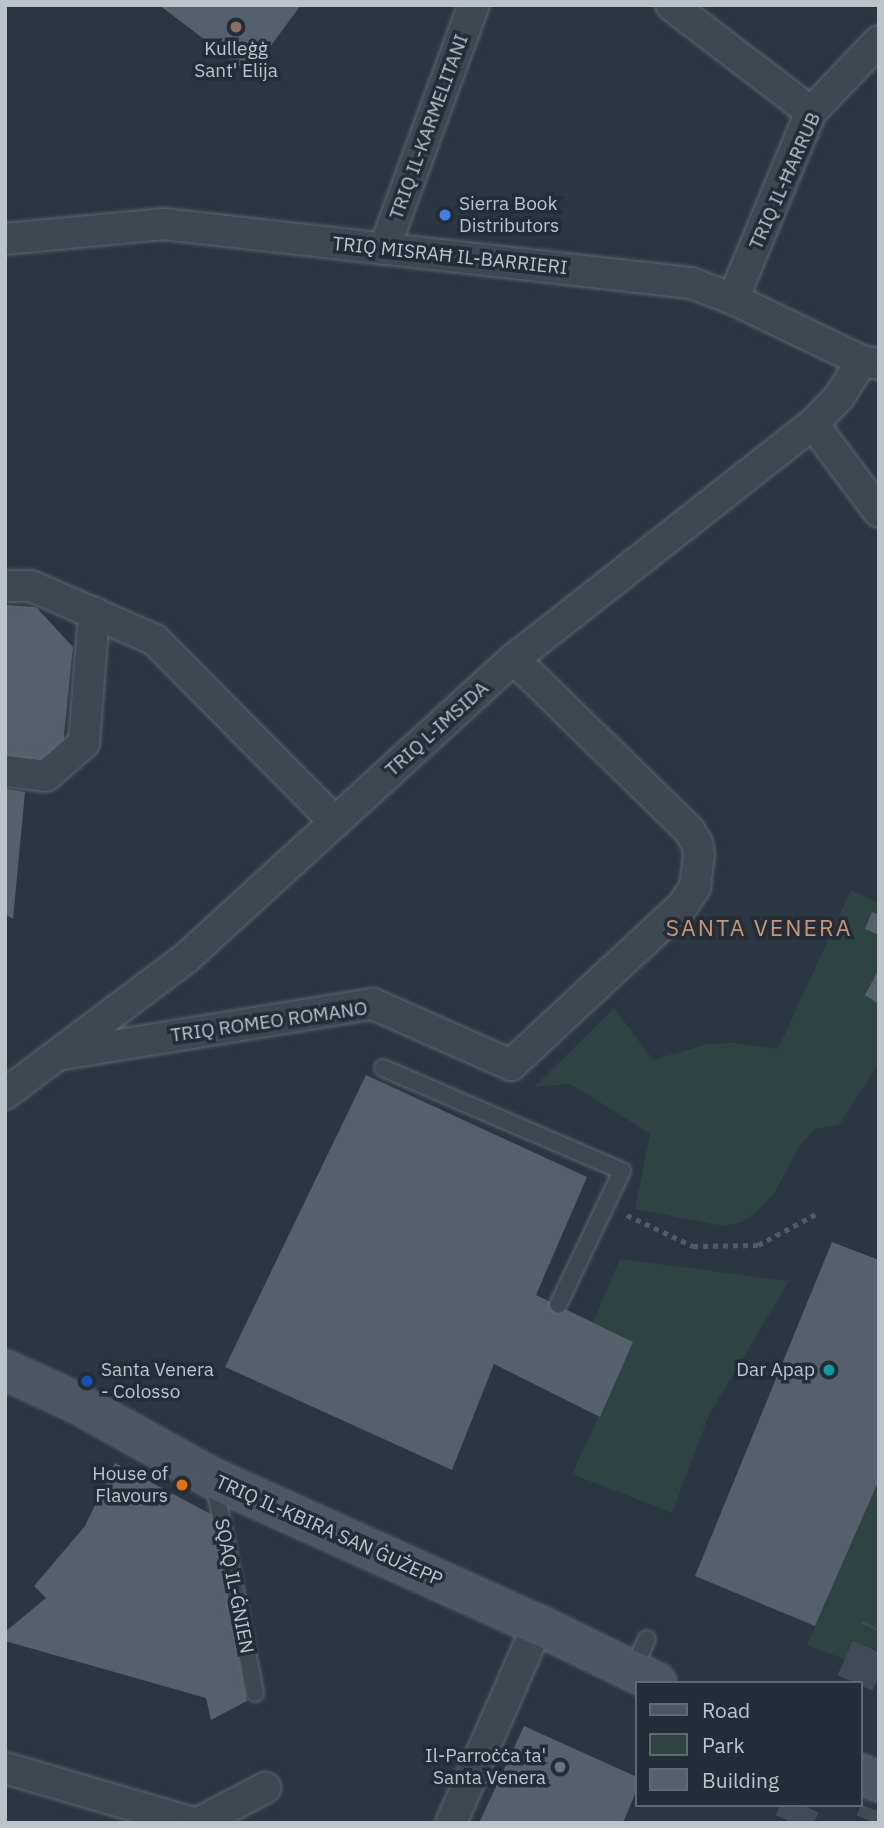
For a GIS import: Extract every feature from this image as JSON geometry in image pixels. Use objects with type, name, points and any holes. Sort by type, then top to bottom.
[{"type":"main road","name":"TRIQ IL-KBIRA SAN ĠUŻEPP","points":[[5,1370],[73,1401],[214,1479],[538,1625],[646,1664]]},
{"type":"main road","points":[[863,1775],[879,1782]]},
{"type":"street","name":"TRIQ IL-KARMELITANI","points":[[384,249],[474,5]]},
{"type":"street","points":[[671,5],[811,113]]},
{"type":"street","name":"TRIQ IL-ĦARRUB","points":[[733,299],[811,113],[879,41]]},
{"type":"street","name":"TRIQ MISRAĦ IL-BARRIERI","points":[[5,239],[163,224],[691,283],[733,299],[871,362]]},
{"type":"street","name":"TRIQ L-IMSIDA","points":[[5,1094],[186,958],[514,659],[813,424],[871,362]]},
{"type":"street","points":[[813,424],[879,512]]},
{"type":"street","points":[[5,586],[31,586],[155,640],[335,822]]},
{"type":"street","points":[[5,771],[46,776],[84,743],[94,612]]},
{"type":"street","name":"TRIQ ROMEO ROMANO","points":[[59,1054],[373,1004],[511,1065],[683,905],[695,887],[699,855],[697,843],[688,830],[514,659]]},
{"type":"street","points":[[451,1823],[538,1625]]},
{"type":"street","points":[[5,1768],[195,1823],[265,1788]]},
{"type":"lane","points":[[383,1069],[622,1171],[558,1305]]},
{"type":"lane","name":"SQAQ IL-ĠNIEN","points":[[214,1479],[255,1693]]},
{"type":"path","points":[[606,1204],[693,1246],[758,1245],[818,1213]]},
{"type":"green space","points":[[851,890],[879,903],[879,1063],[839,1125],[814,1129],[800,1146],[774,1193],[759,1210],[742,1222],[723,1226],[635,1209],[650,1134],[571,1084],[534,1087],[614,1008],[653,1060],[708,1044],[733,1043],[778,1049]]},
{"type":"green space","points":[[620,1259],[789,1281],[709,1415],[672,1513],[572,1474],[633,1342],[593,1322]]},
{"type":"green space","points":[[879,1480],[879,1650],[862,1645],[854,1663],[807,1645]]},
{"type":"building","name":"Kulleġġ Sant' Elija","points":[[159,5],[301,5],[250,74]]},
{"type":"building","points":[[5,605],[36,607],[73,647],[63,745],[40,760],[5,758]]},
{"type":"building","points":[[5,789],[25,792],[13,919],[5,914]]},
{"type":"building","points":[[872,912],[879,915],[879,935],[865,929]]},
{"type":"building","points":[[879,969],[879,1004],[865,995]]},
{"type":"building","points":[[366,1075],[587,1177],[536,1295],[633,1342],[600,1417],[494,1364],[452,1470],[225,1367]]},
{"type":"building","name":"Dar Apap","points":[[832,1242],[879,1260],[879,1480],[815,1626],[695,1576]]},
{"type":"building","points":[[115,1463],[218,1518],[222,1563],[247,1701],[211,1720],[206,1698],[5,1641],[5,1632],[46,1598],[34,1586],[85,1526]]},
{"type":"building","name":"Il-Parroċċa ta' Santa Venera","points":[[524,1726],[636,1777],[636,1791],[623,1823],[479,1823]]},
{"type":"tunnel","points":[[856,1681],[879,1629]]},
{"type":"tunnel","points":[[793,1823],[800,1807]]},
{"type":"tunnel","points":[[874,1823],[879,1812]]},
{"type":"place","name":"Kulleġġ Sant' Elija","points":[[236,27]]},
{"type":"place","name":"Sierra Book Distributors","points":[[445,215]]},
{"type":"place","name":"Dar Apap","points":[[829,1370]]},
{"type":"place","name":"Santa Venera - Colosso","points":[[87,1381]]},
{"type":"place","name":"House of Flavours","points":[[182,1485]]},
{"type":"place","name":"Il-Parroċċa ta' Santa Venera","points":[[560,1767]]},
{"type":"district","name":"SANTA VENERA","points":[[759,927]]}]
